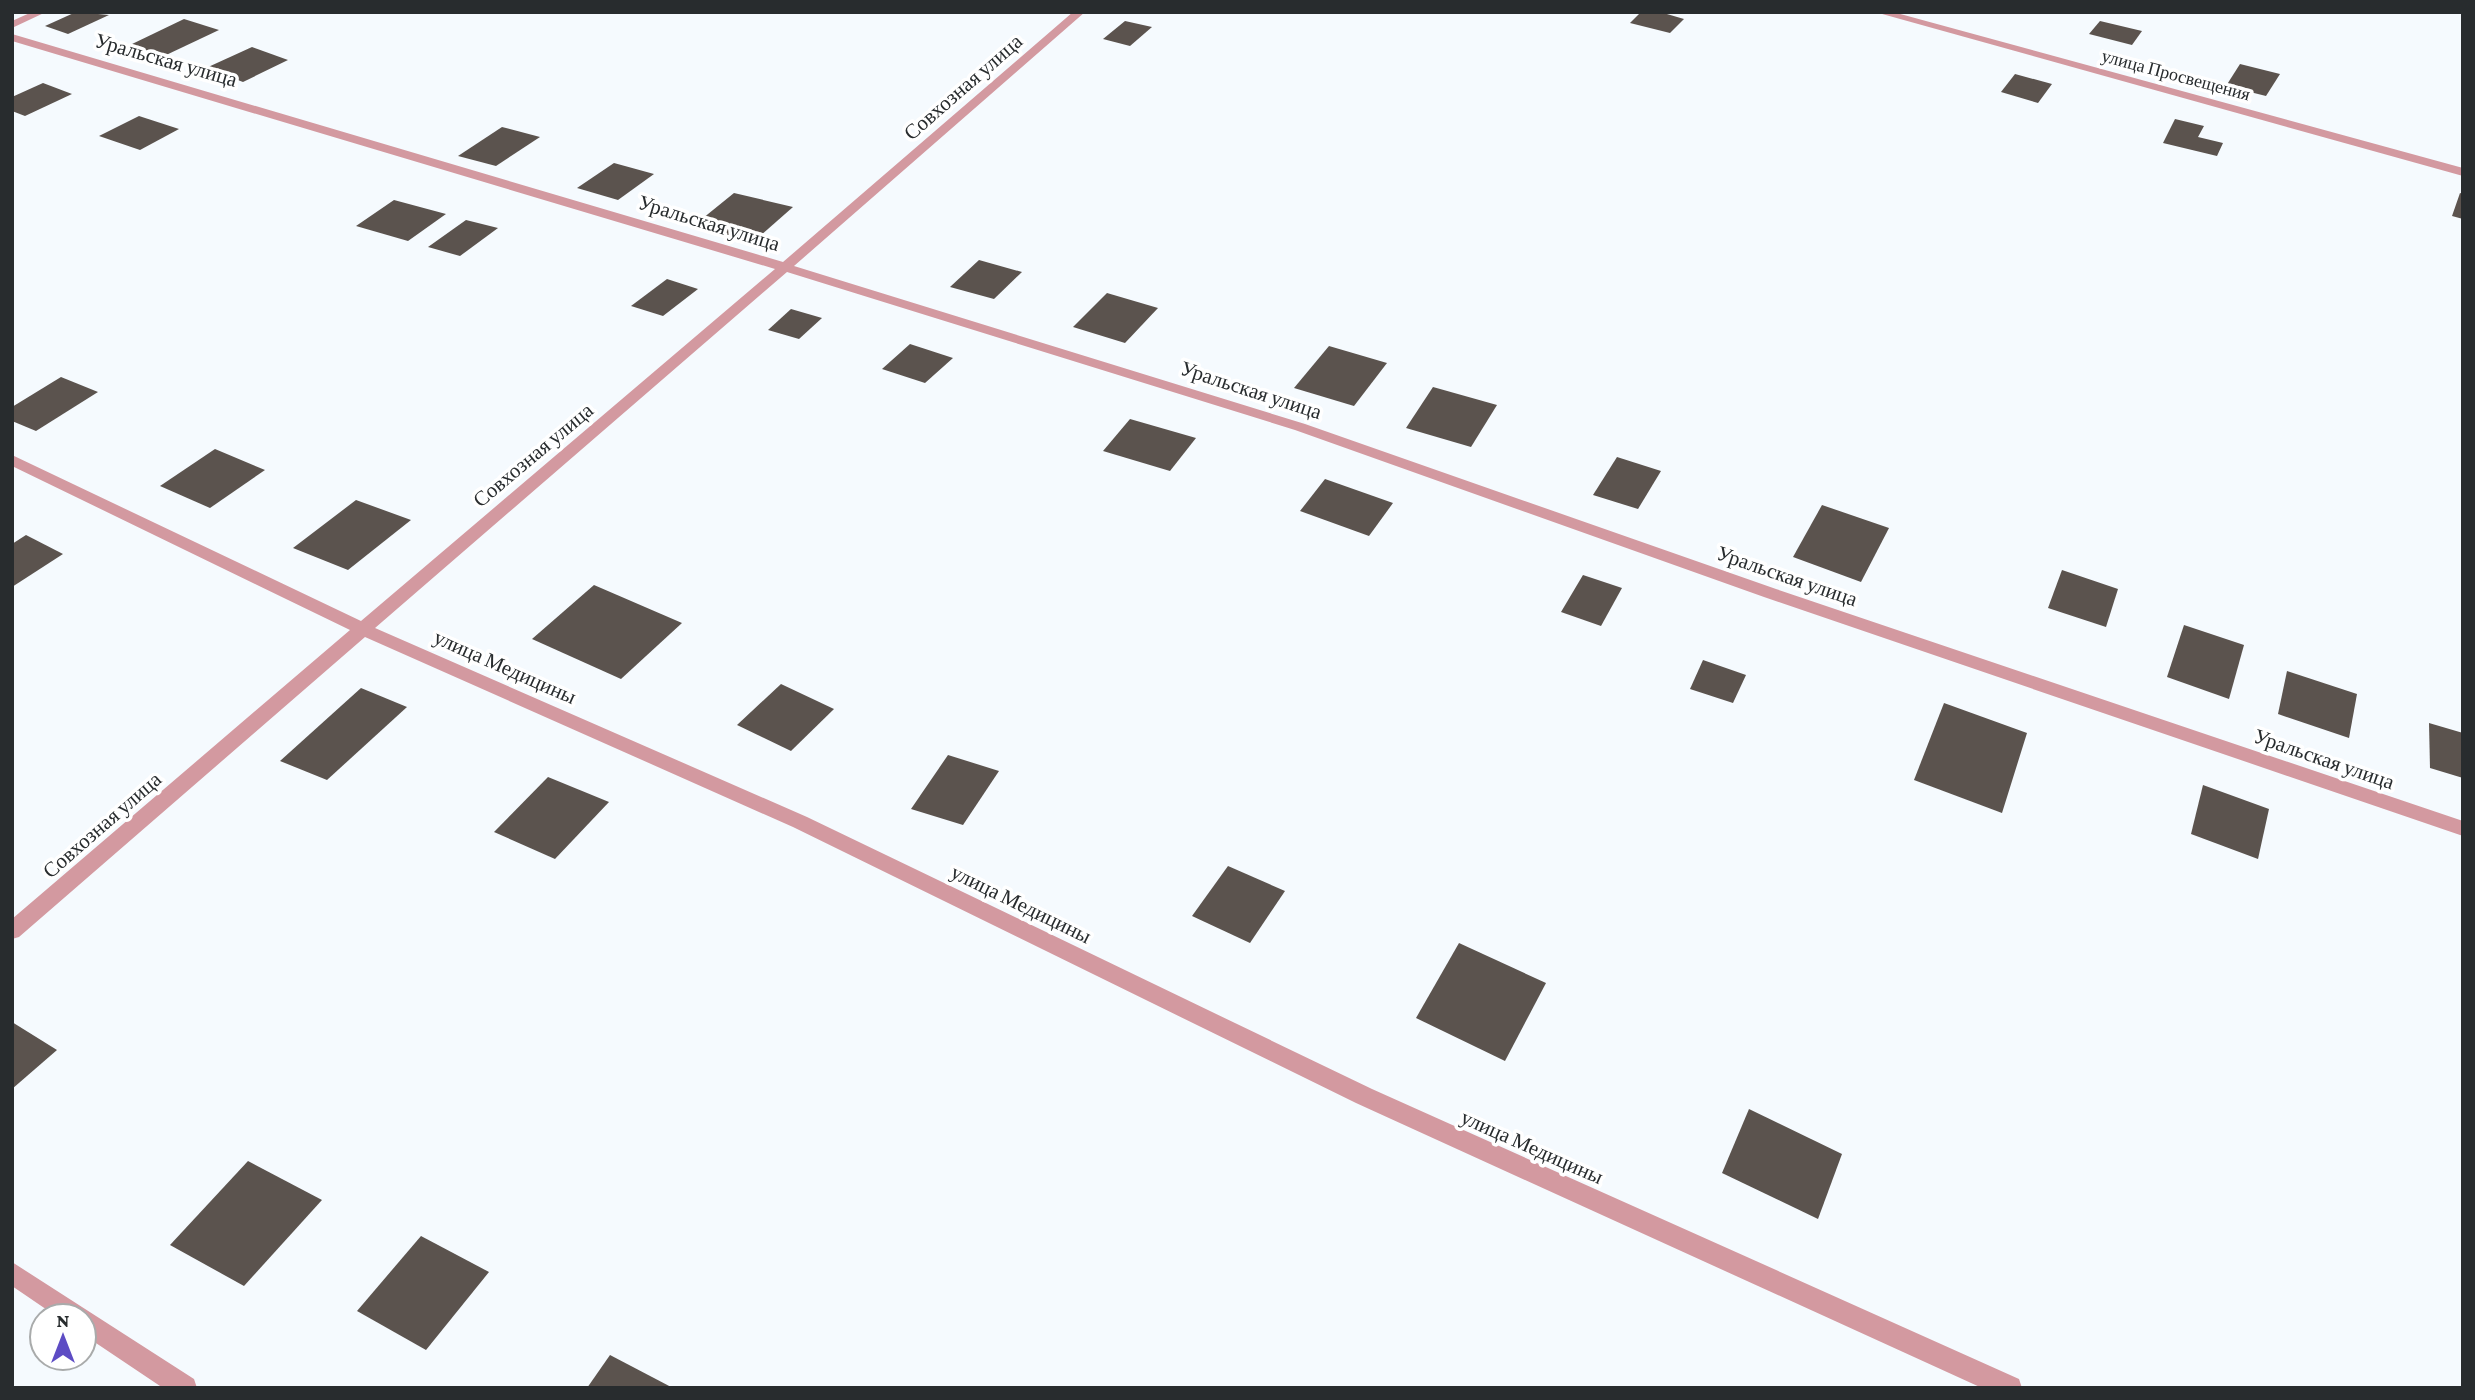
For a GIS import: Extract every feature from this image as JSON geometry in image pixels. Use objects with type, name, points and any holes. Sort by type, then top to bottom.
[{"type":"street","points":[[12,25],[41,12]]},
{"type":"street","name":"Совхозная улица","points":[[12,931],[360,628],[787,268],[1080,12]]},
{"type":"street","name":"улица Просвещения","points":[[1880,12],[2463,172]]},
{"type":"street","name":"Уральская улица","points":[[12,37],[787,268],[1300,427],[1770,593],[2463,829]]},
{"type":"street","name":"улица Медицины","points":[[12,460],[360,628],[800,822],[1364,1096],[2010,1388]]},
{"type":"street","points":[[12,1273],[55,1302]]},
{"type":"street","points":[[98,1330],[185,1388]]},
{"type":"building","points":[[76,12],[109,15],[68,34],[45,26]]},
{"type":"building","points":[[1641,12],[1660,12],[1684,19],[1670,33],[1630,23]]},
{"type":"building","points":[[184,19],[219,30],[164,56],[130,45]]},
{"type":"building","points":[[1125,21],[1152,27],[1130,46],[1103,39]]},
{"type":"building","points":[[2100,21],[2142,31],[2132,45],[2089,34]]},
{"type":"building","points":[[252,47],[288,60],[243,82],[206,68]]},
{"type":"building","points":[[2240,64],[2280,74],[2266,96],[2226,86]]},
{"type":"building","points":[[2015,74],[2052,84],[2038,103],[2001,92]]},
{"type":"building","points":[[43,83],[72,94],[25,116],[12,111],[12,97]]},
{"type":"building","points":[[139,116],[179,129],[140,150],[99,136]]},
{"type":"building","points":[[2175,119],[2204,126],[2198,137],[2223,143],[2217,156],[2163,143]]},
{"type":"building","points":[[502,127],[540,137],[496,166],[458,156]]},
{"type":"building","points":[[614,163],[654,174],[618,200],[577,188]]},
{"type":"building","points":[[734,193],[793,207],[752,243],[692,227]]},
{"type":"building","points":[[2460,193],[2463,194],[2463,219],[2452,216]]},
{"type":"building","points":[[394,200],[446,214],[408,241],[356,226]]},
{"type":"building","points":[[466,220],[498,228],[460,256],[428,247]]},
{"type":"building","points":[[979,260],[1022,272],[994,299],[950,287]]},
{"type":"building","points":[[667,279],[698,289],[663,316],[631,306]]},
{"type":"building","points":[[1107,293],[1158,308],[1125,343],[1073,327]]},
{"type":"building","points":[[791,309],[822,318],[799,339],[768,330]]},
{"type":"building","points":[[910,344],[953,358],[925,383],[882,369]]},
{"type":"building","points":[[1329,346],[1387,363],[1354,406],[1294,388]]},
{"type":"building","points":[[61,377],[98,392],[36,431],[12,421],[12,407]]},
{"type":"building","points":[[1433,387],[1497,405],[1471,447],[1406,428]]},
{"type":"building","points":[[1130,419],[1196,438],[1170,471],[1103,451]]},
{"type":"building","points":[[215,449],[265,470],[210,508],[160,486]]},
{"type":"building","points":[[1617,457],[1661,471],[1638,509],[1593,495]]},
{"type":"building","points":[[1325,479],[1393,503],[1369,536],[1300,511]]},
{"type":"building","points":[[356,500],[411,520],[348,570],[293,548]]},
{"type":"building","points":[[1822,505],[1889,528],[1861,582],[1793,557]]},
{"type":"building","points":[[26,535],[63,554],[12,587],[12,544]]},
{"type":"building","points":[[2062,570],[2118,589],[2106,627],[2048,608]]},
{"type":"building","points":[[1583,575],[1622,588],[1601,626],[1561,612]]},
{"type":"building","points":[[594,585],[682,623],[621,679],[532,639]]},
{"type":"building","points":[[2184,625],[2244,645],[2229,699],[2167,677]]},
{"type":"building","points":[[1703,660],[1746,675],[1733,703],[1690,689]]},
{"type":"building","points":[[2287,671],[2357,694],[2349,738],[2278,714]]},
{"type":"building","points":[[781,684],[834,709],[791,751],[737,725]]},
{"type":"building","points":[[361,688],[407,707],[327,780],[280,761]]},
{"type":"building","points":[[1944,703],[2027,733],[2002,813],[1914,780]]},
{"type":"building","points":[[2429,723],[2463,733],[2463,778],[2430,768]]},
{"type":"building","points":[[948,755],[999,771],[963,825],[911,809]]},
{"type":"building","points":[[548,777],[609,802],[555,859],[494,832]]},
{"type":"building","points":[[2203,785],[2269,809],[2258,859],[2191,834]]},
{"type":"building","points":[[1228,866],[1285,891],[1250,943],[1192,916]]},
{"type":"building","points":[[1459,943],[1546,983],[1505,1061],[1416,1018]]},
{"type":"building","points":[[12,1022],[57,1050],[12,1089]]},
{"type":"building","points":[[1749,1109],[1842,1154],[1818,1219],[1722,1173]]},
{"type":"building","points":[[248,1161],[322,1200],[244,1286],[170,1245]]},
{"type":"building","points":[[421,1236],[489,1272],[426,1350],[357,1311]]},
{"type":"building","points":[[610,1355],[673,1388],[587,1388]]}]
